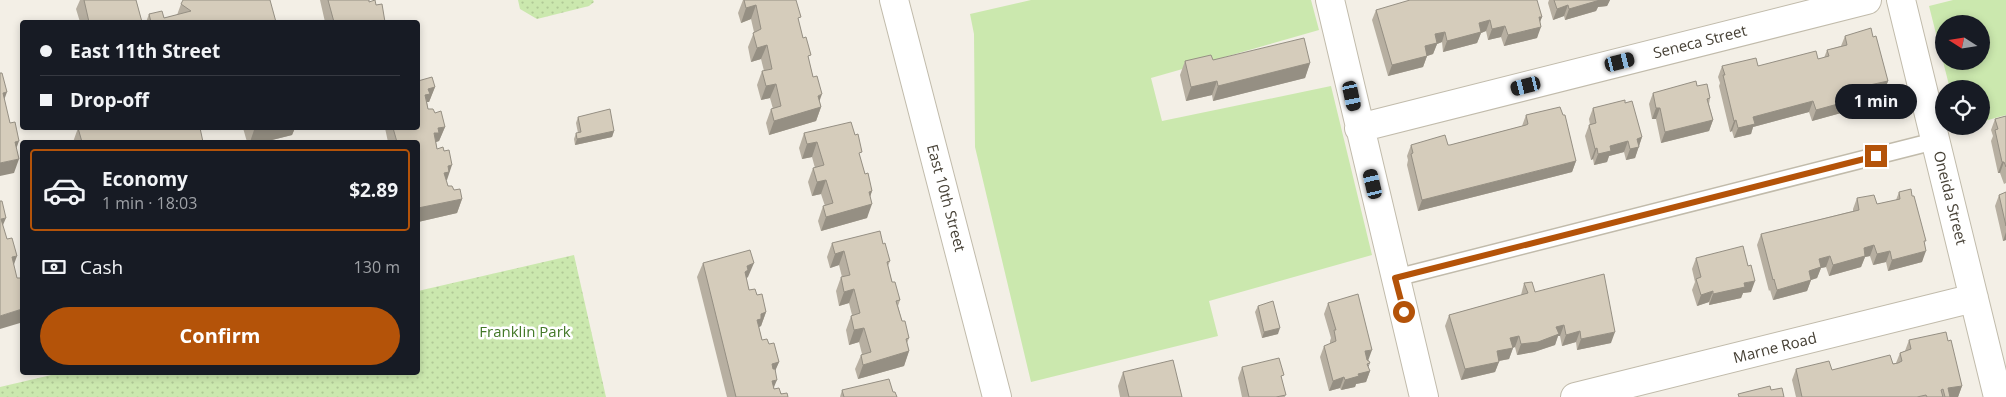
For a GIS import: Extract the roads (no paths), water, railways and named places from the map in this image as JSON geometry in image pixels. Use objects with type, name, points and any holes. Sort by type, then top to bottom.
[{"type":"street","name":"East 10th Street","points":[[894,0],[997,397]]},
{"type":"street","points":[[1330,0],[1424,397]]},
{"type":"street","name":"Seneca Street","points":[[1359,128],[1867,0]]},
{"type":"street","name":"Oneida Street","points":[[1901,0],[1998,397]]},
{"type":"street","name":"Marne Road","points":[[1576,397],[1974,298]]},
{"type":"lane","points":[[1395,278],[1936,141]]},
{"type":"park label","name":"Franklin Park","points":[[525,332]]}]
